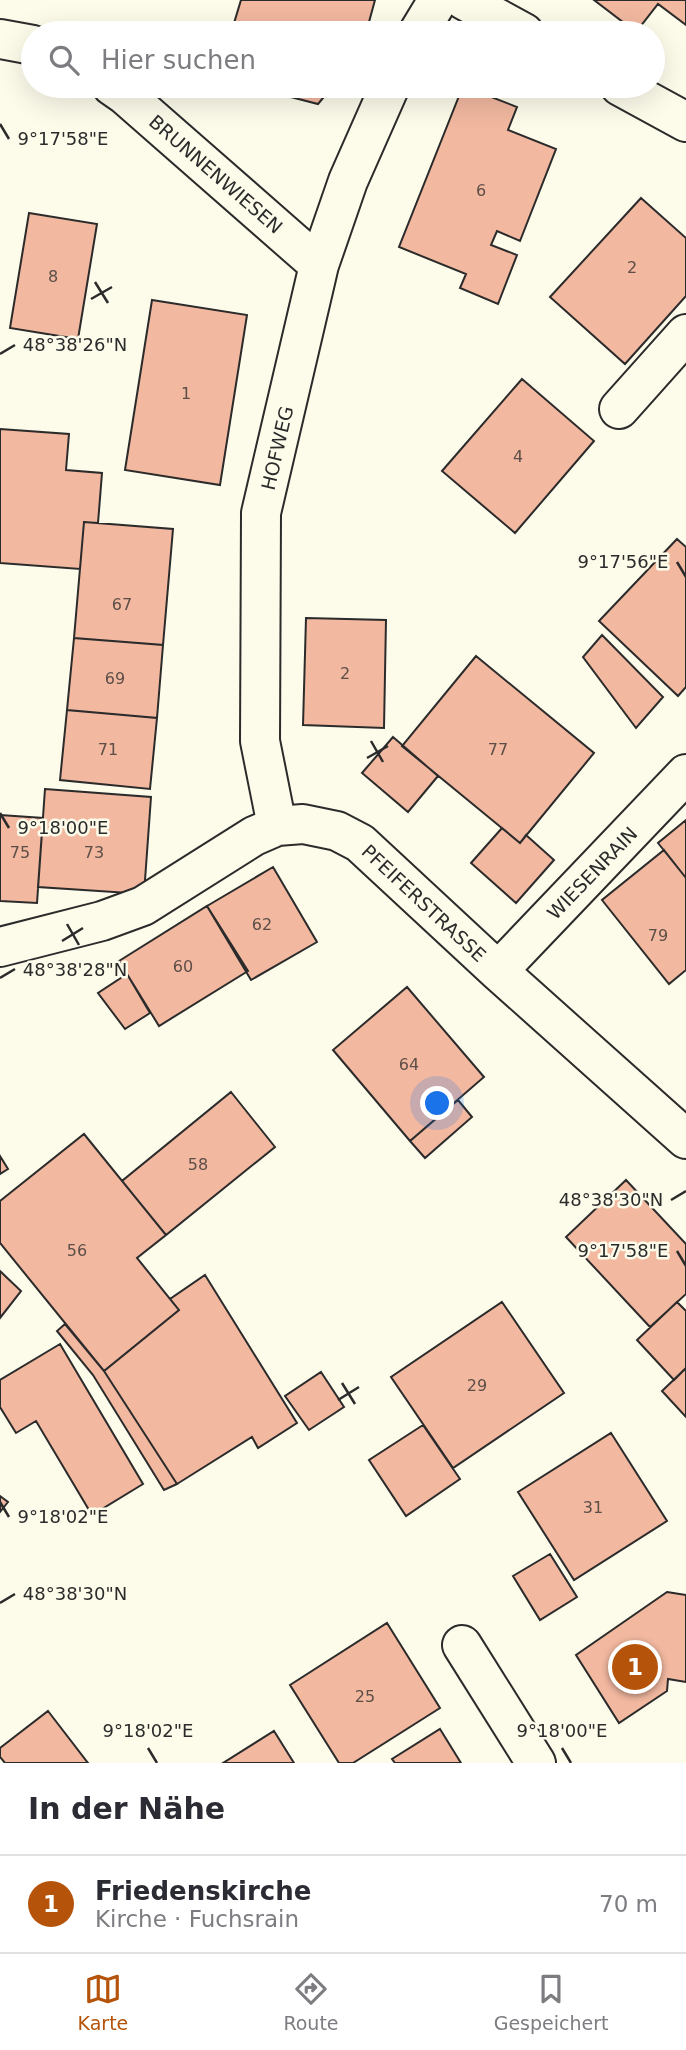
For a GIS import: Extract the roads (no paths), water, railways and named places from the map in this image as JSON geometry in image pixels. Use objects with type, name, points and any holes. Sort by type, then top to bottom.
[{"type":"street","points":[[425,21],[438,0]]},
{"type":"street","points":[[464,0],[502,21]]},
{"type":"street","points":[[0,39],[21,43]]},
{"type":"street","name":"BRUNNENWIESEN","points":[[130,98],[319,265]]},
{"type":"street","name":"HOFWEG","points":[[278,826],[260,741],[261,513],[319,265],[348,181],[385,98]]},
{"type":"street","points":[[642,98],[686,122]]},
{"type":"street","points":[[619,409],[686,334]]},
{"type":"street","name":"WIESENRAIN","points":[[498,971],[686,774]]},
{"type":"street","name":"PFEIFERSTRASSE","points":[[0,947],[102,921],[143,906],[244,842],[278,826],[303,824],[337,831],[360,843],[686,1139]]},
{"type":"street","points":[[462,1645],[536,1763]]},
{"type":"place","name":"Friedenskirche","points":[[635,1667]]}]
